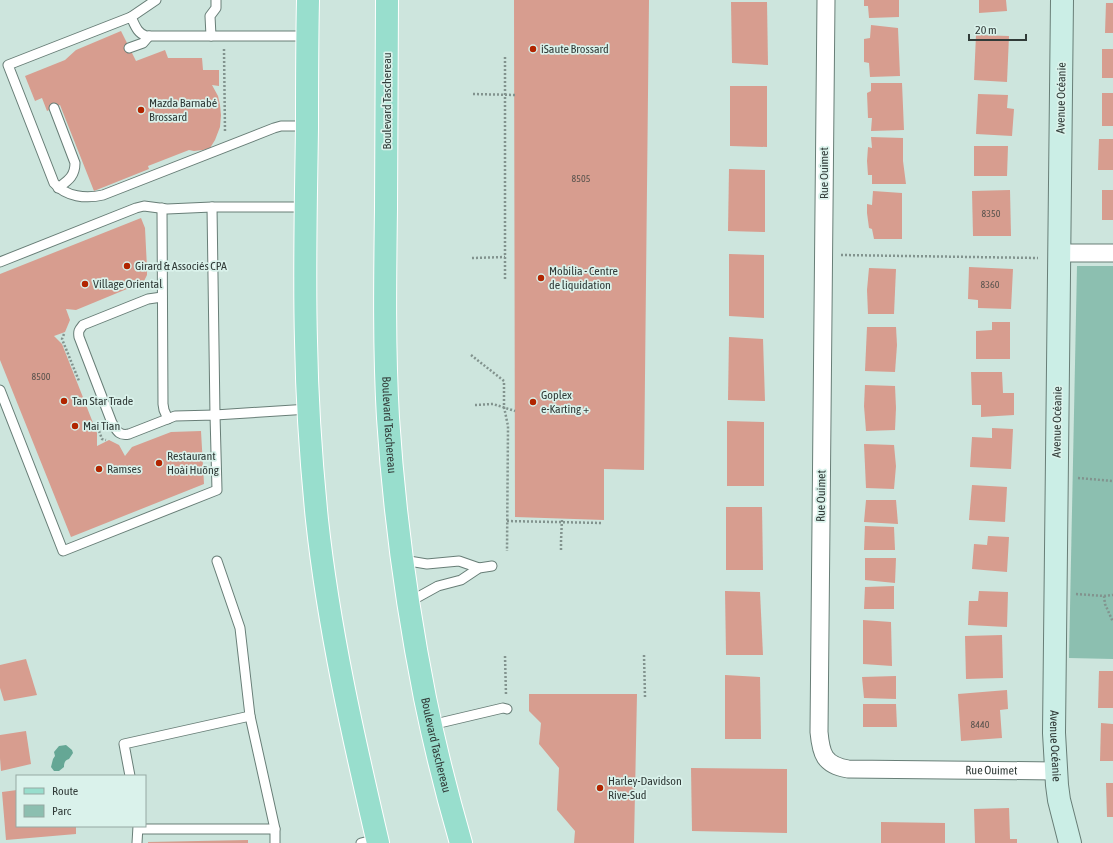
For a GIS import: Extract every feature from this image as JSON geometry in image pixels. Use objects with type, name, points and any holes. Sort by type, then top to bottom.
[{"type":"main road","points":[[308,0],[306,207],[306,340],[308,409],[318,522],[325,580],[345,701],[362,775],[372,842]]},
{"type":"main road","name":"Boulevard Taschereau","points":[[387,0],[385,272],[388,418],[393,480],[403,560],[419,665],[431,724],[461,843]]},
{"type":"street","name":"Rue Ouimet","points":[[826,0],[819,732],[822,750],[832,765],[839,768],[848,769],[1056,771]]},
{"type":"street","name":"Avenue Océanie","points":[[1062,0],[1050,255],[1054,709],[1056,771],[1059,800],[1070,843]]},
{"type":"street","points":[[1050,255],[1113,254]]},
{"type":"lane","points":[[156,0],[131,17],[8,65],[50,176],[58,188],[76,196],[94,197],[103,195],[274,128],[281,126],[307,126]]},
{"type":"lane","points":[[211,36],[210,16],[216,8],[216,0]]},
{"type":"lane","points":[[131,17],[137,30],[141,34],[149,36],[307,36]]},
{"type":"lane","points":[[129,48],[143,43],[149,36]]},
{"type":"lane","points":[[54,108],[75,164],[73,175],[58,188]]},
{"type":"lane","points":[[0,262],[144,206],[162,208],[306,207]]},
{"type":"lane","points":[[0,390],[63,551],[217,490],[212,207]]},
{"type":"lane","points":[[162,208],[163,404],[168,419]]},
{"type":"lane","points":[[162,298],[148,299],[83,325],[78,332],[112,423],[120,434],[129,434],[175,416],[308,409]]},
{"type":"lane","points":[[403,560],[427,564],[459,561],[479,568]]},
{"type":"lane","points":[[218,561],[240,628],[250,716],[275,829],[275,843]]},
{"type":"lane","points":[[409,602],[438,586],[461,580],[479,568],[492,566]]},
{"type":"lane","points":[[431,724],[503,708],[507,709]]},
{"type":"lane","points":[[130,775],[124,744],[250,716]]},
{"type":"lane","points":[[137,843],[138,828],[275,829]]},
{"type":"path","points":[[505,57],[505,281]]},
{"type":"path","points":[[223,64],[223,115],[225,139]]},
{"type":"path","points":[[473,94],[515,95]]},
{"type":"path","points":[[837,255],[1050,255]]},
{"type":"path","points":[[472,258],[505,257]]},
{"type":"path","points":[[65,332],[62,339],[67,355],[81,386]]},
{"type":"path","points":[[471,356],[504,381],[504,407],[508,426],[507,551]]},
{"type":"path","points":[[475,405],[492,404],[515,411]]},
{"type":"path","points":[[97,427],[102,439],[110,440]]},
{"type":"path","points":[[1074,478],[1113,481]]},
{"type":"path","points":[[507,521],[561,520],[601,523]]},
{"type":"path","points":[[561,520],[562,550]]},
{"type":"path","points":[[1074,594],[1104,596],[1113,595]]},
{"type":"path","points":[[1104,596],[1105,604],[1113,622]]},
{"type":"path","points":[[644,654],[645,697]]},
{"type":"path","points":[[505,656],[507,709]]},
{"type":"green space","points":[[1077,266],[1113,266],[1113,659],[1069,658]]},
{"type":"shaded area","points":[[66,745],[72,750],[73,753],[65,762],[64,767],[59,771],[54,771],[51,767],[55,756],[54,752],[59,746]]},
{"type":"building","points":[[514,0],[649,0],[644,470],[604,469],[604,520],[515,517]]},
{"type":"building","points":[[864,0],[899,0],[899,17],[869,18],[868,6],[864,6]]},
{"type":"building","points":[[979,0],[1006,0],[1007,11],[979,13]]},
{"type":"building","points":[[731,2],[767,2],[768,65],[732,63]]},
{"type":"building","points":[[1106,3],[1113,3],[1113,33],[1105,33]]},
{"type":"building","points":[[871,25],[898,28],[900,76],[870,77],[869,63],[864,62],[864,39],[870,38]]},
{"type":"building","name":"Mazda Barnabé Brossard","points":[[121,31],[136,61],[165,50],[168,58],[202,58],[203,70],[219,70],[219,86],[212,85],[218,96],[220,105],[220,127],[210,148],[194,151],[189,150],[148,166],[149,169],[94,191],[60,105],[47,111],[42,98],[35,101],[25,76],[65,60],[76,50]]},
{"type":"building","points":[[976,35],[1009,36],[1007,82],[974,80]]},
{"type":"building","points":[[1102,49],[1113,49],[1113,78],[1102,78]]},
{"type":"building","points":[[871,83],[902,83],[904,130],[871,131],[872,118],[868,118],[867,93],[871,91]]},
{"type":"building","points":[[730,86],[767,86],[767,147],[730,146]]},
{"type":"building","points":[[1102,93],[1113,93],[1113,126],[1102,126]]},
{"type":"building","points":[[978,94],[1008,95],[1007,108],[1014,109],[1012,136],[976,134]]},
{"type":"building","points":[[871,137],[903,138],[903,161],[906,184],[872,184],[872,175],[868,175],[867,161],[868,147],[872,148]]},
{"type":"building","points":[[1099,139],[1113,139],[1113,170],[1098,170]]},
{"type":"building","points":[[974,146],[1008,146],[1007,176],[974,176]]},
{"type":"building","points":[[729,169],[765,170],[765,232],[728,231]]},
{"type":"building","points":[[1010,190],[1011,236],[973,236],[972,191]]},
{"type":"building","points":[[1102,190],[1113,190],[1113,220],[1102,220]]},
{"type":"building","points":[[873,191],[902,193],[902,239],[874,239],[872,229],[869,228],[867,213],[867,204],[872,205]]},
{"type":"building","points":[[141,218],[145,228],[147,268],[147,275],[144,281],[76,310],[66,309],[70,320],[65,332],[54,336],[62,344],[97,433],[97,446],[109,440],[119,445],[125,456],[132,447],[171,432],[201,431],[204,484],[71,537],[0,360],[0,274]]},
{"type":"building","points":[[729,254],[764,255],[764,318],[729,316]]},
{"type":"building","points":[[969,267],[1013,269],[1011,309],[978,308],[978,300],[968,299]]},
{"type":"building","points":[[869,268],[896,269],[894,314],[868,314],[867,290]]},
{"type":"building","points":[[992,322],[1010,322],[1010,359],[976,359],[976,331],[992,330]]},
{"type":"building","points":[[867,327],[896,327],[897,345],[895,372],[865,371]]},
{"type":"building","points":[[729,337],[763,339],[765,401],[728,400]]},
{"type":"building","points":[[971,372],[1002,372],[1003,393],[1014,393],[1014,415],[981,417],[981,405],[972,405]]},
{"type":"building","points":[[865,385],[895,386],[895,430],[866,431],[864,406]]},
{"type":"building","points":[[727,421],[764,422],[764,486],[727,486]]},
{"type":"building","points":[[992,428],[1013,429],[1011,469],[970,467],[972,437],[992,438]]},
{"type":"building","points":[[864,444],[894,445],[896,466],[894,489],[866,488]]},
{"type":"building","points":[[972,485],[1007,487],[1005,522],[969,520]]},
{"type":"building","points":[[866,500],[896,500],[898,524],[864,522]]},
{"type":"building","points":[[726,507],[762,507],[763,570],[726,570]]},
{"type":"building","points":[[865,526],[894,527],[895,550],[864,550]]},
{"type":"building","points":[[988,536],[1009,537],[1007,572],[972,569],[974,544],[987,545]]},
{"type":"building","points":[[865,558],[896,558],[895,583],[865,580]]},
{"type":"building","points":[[894,586],[894,609],[864,609],[865,587]]},
{"type":"building","points":[[725,591],[760,592],[763,655],[726,655]]},
{"type":"building","points":[[979,591],[1008,592],[1007,627],[968,625],[969,601],[978,601]]},
{"type":"building","points":[[863,620],[891,622],[892,666],[863,664]]},
{"type":"building","points":[[1002,635],[1003,678],[966,679],[965,636]]},
{"type":"building","points":[[26,659],[37,695],[4,701],[0,688],[0,665]]},
{"type":"building","points":[[1099,671],[1113,671],[1113,708],[1098,708]]},
{"type":"building","points":[[725,675],[760,677],[761,739],[725,739]]},
{"type":"building","points":[[896,676],[896,699],[864,698],[862,677]]},
{"type":"building","points":[[1007,690],[1008,709],[1000,710],[1002,738],[961,741],[958,694]]},
{"type":"building","points":[[529,694],[637,694],[634,843],[574,843],[575,831],[557,810],[559,768],[539,744],[541,723],[529,711]]},
{"type":"building","points":[[863,704],[896,704],[897,727],[863,727]]},
{"type":"building","points":[[1101,723],[1113,724],[1113,761],[1100,761]]},
{"type":"building","points":[[26,731],[31,764],[1,771],[0,735]]},
{"type":"building","points":[[691,768],[787,769],[787,833],[692,831]]},
{"type":"building","points":[[1106,783],[1113,783],[1113,817],[1107,817]]},
{"type":"building","points":[[16,790],[16,827],[76,827],[76,834],[6,840],[2,792]]},
{"type":"building","points":[[1009,808],[1010,839],[1017,839],[1017,843],[975,843],[974,809]]},
{"type":"building","points":[[881,822],[945,823],[945,843],[881,843]]},
{"type":"building","points":[[248,840],[248,843],[148,843],[148,842]]},
{"type":"place","name":"iSaute Brossard","points":[[533,49]]},
{"type":"place","name":"Mazda Barnabé Brossard","points":[[141,110]]},
{"type":"place","name":"Girard & Associés CPA","points":[[127,266]]},
{"type":"place","name":"Mobilia - Centre de liquidation","points":[[541,278]]},
{"type":"place","name":"Village Oriental","points":[[85,284]]},
{"type":"place","name":"Tan Star Trade","points":[[64,401]]},
{"type":"place","name":"Goplex e-Karting +","points":[[533,402]]},
{"type":"place","name":"Mai Tian","points":[[75,426]]},
{"type":"place","name":"Restaurant Hoài Huöng","points":[[159,463]]},
{"type":"place","name":"Ramses","points":[[99,469]]},
{"type":"place","name":"Harley-Davidson Rive-Sud","points":[[600,788]]}]
